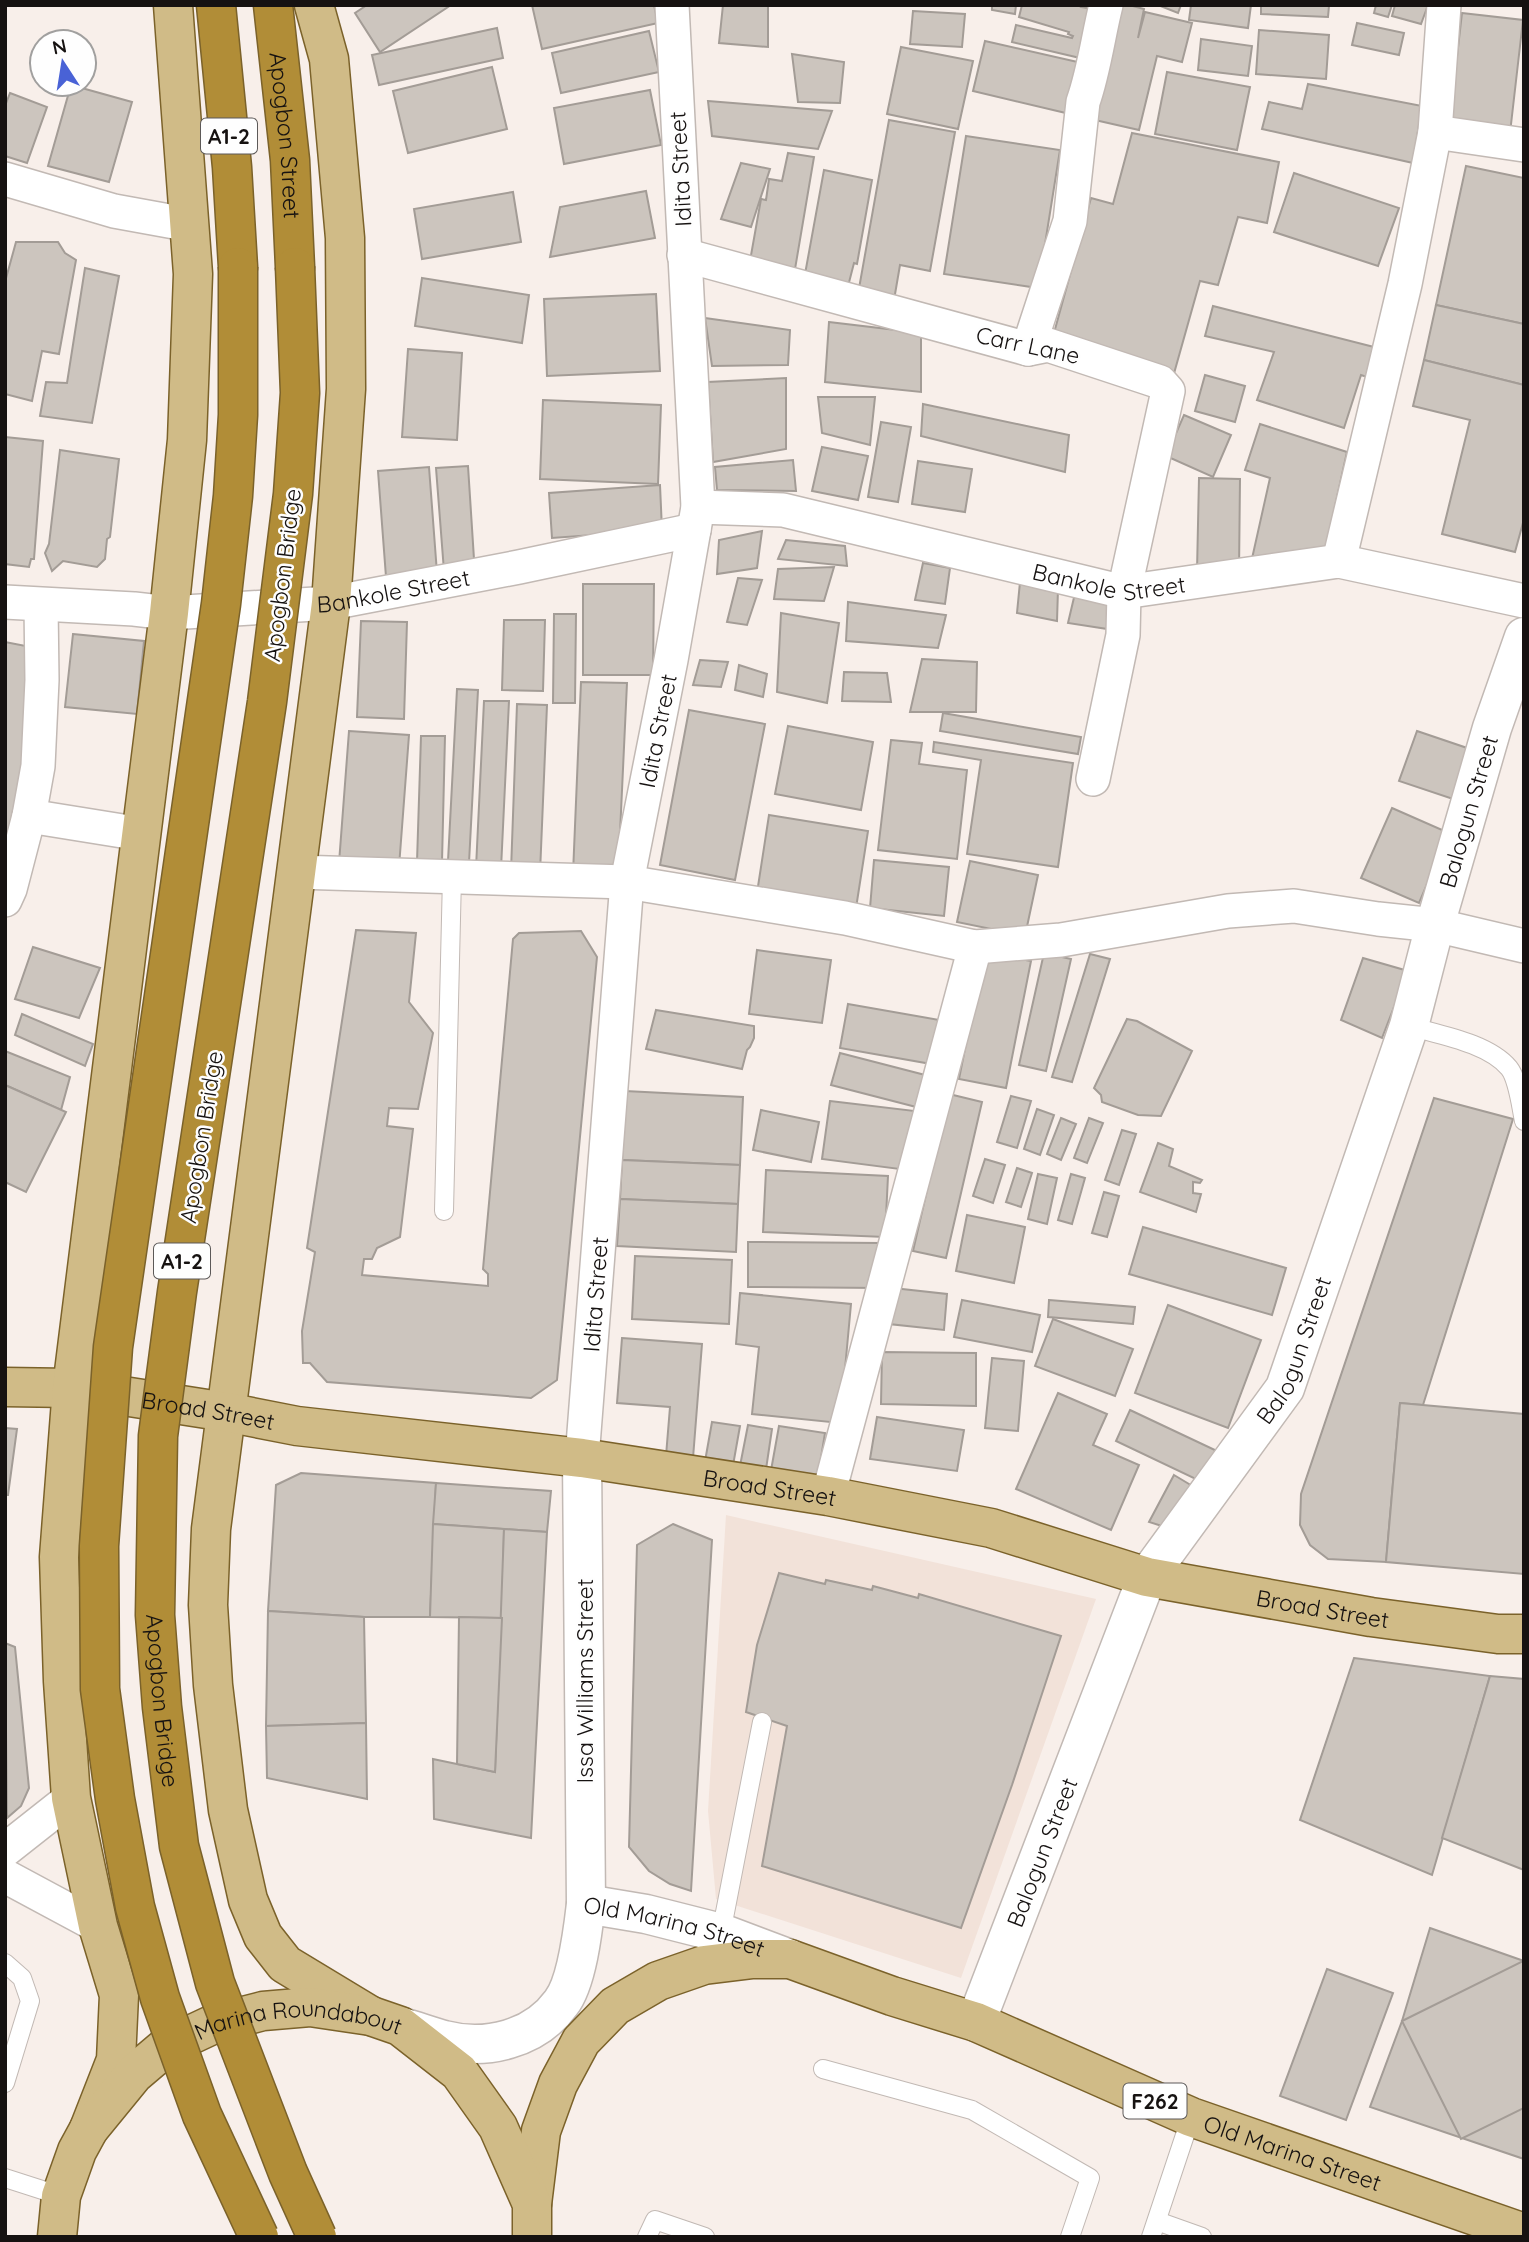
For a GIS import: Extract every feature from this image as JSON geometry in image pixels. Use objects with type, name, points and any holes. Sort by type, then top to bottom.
[{"type":"highway","name":"A1-2","points":[[216,5],[232,167],[238,267],[238,415],[233,496],[223,590],[113,1347],[99,1546],[100,1689],[115,1799],[135,1907],[160,1998],[202,2115],[259,2237]]},
{"type":"highway","name":"Apogbon Street","points":[[273,5],[290,160],[295,267]]},
{"type":"highway","name":"Apogbon Bridge","points":[[295,267],[300,393],[293,494],[267,702],[179,1278],[158,1436],[155,1615],[162,1707],[182,1859],[215,1983],[288,2173],[317,2237]]},
{"type":"main road","points":[[89,2129],[116,2060],[119,1996],[98,1926],[71,1798],[63,1681],[60,1557],[72,1388],[169,613],[187,440],[193,274],[173,5]]},
{"type":"main road","points":[[314,5],[328,59],[345,238],[346,389],[331,603],[211,1529],[208,1605],[213,1685],[228,1810],[248,1900],[263,1936],[285,1964],[386,2021]]},
{"type":"main road","name":"Balogun Street","points":[[976,2022],[1147,1577],[1285,1388],[1409,1026],[1492,728],[1524,637]]},
{"type":"main road","name":"Broad Street","points":[[5,1387],[72,1388],[297,1426],[582,1458],[828,1496],[991,1528],[1147,1577],[1371,1618],[1498,1634],[1524,1634]]},
{"type":"main road","name":"Issa Williams Street","points":[[582,1458],[586,1904]]},
{"type":"main road","name":"Old Marina Street","points":[[386,2021],[446,2041],[498,2043],[523,2034],[545,2020],[562,2002],[571,1982],[579,1950],[586,1904],[646,1914],[720,1933],[892,1996],[976,2022],[1191,2117],[1524,2233]]},
{"type":"main road","name":"Old Marina Street","points":[[532,2220],[541,2130],[558,2084],[581,2041],[615,2006],[658,1981],[704,1965],[752,1959],[790,1959]]},
{"type":"main road","name":"Marina Roundabout","points":[[57,2237],[61,2196],[77,2151],[89,2129],[134,2074],[167,2046],[216,2023],[263,2011],[310,2007],[386,2021],[459,2072],[498,2127],[532,2220]]},
{"type":"main road","points":[[40,2237],[61,2196]]},
{"type":"street","name":"Idita Street","points":[[582,1458],[627,882],[696,518],[672,5]]},
{"type":"street","points":[[1028,349],[1070,220],[1083,102],[1106,5]]},
{"type":"street","points":[[1339,561],[1405,284],[1435,132],[1444,5]]},
{"type":"street","points":[[1435,132],[1524,145]]},
{"type":"street","points":[[5,178],[114,211],[191,225]]},
{"type":"street","name":"Carr Lane","points":[[684,255],[1028,349],[1048,345],[1160,382],[1168,391],[1124,592]]},
{"type":"street","name":"Bankole Street","points":[[5,602],[134,608],[169,613],[331,603],[519,568],[696,518],[783,510],[1124,592],[1339,561],[1524,601]]},
{"type":"street","points":[[1093,779],[1123,635],[1124,592]]},
{"type":"street","points":[[5,900],[29,816],[38,766],[42,680],[41,605]]},
{"type":"street","points":[[29,816],[141,834]]},
{"type":"street","points":[[296,872],[627,882],[845,918],[975,947],[1060,940],[1228,911],[1294,906],[1436,925],[1524,946]]},
{"type":"street","points":[[828,1496],[975,947]]},
{"type":"street","points":[[5,1850],[71,1798]]},
{"type":"street","points":[[5,1876],[98,1926]]},
{"type":"lane","points":[[444,1211],[452,877]]},
{"type":"lane","points":[[1409,1026],[1486,1050],[1511,1070],[1524,1121]]},
{"type":"lane","points":[[720,1933],[762,1723]]},
{"type":"lane","points":[[5,1964],[22,1978],[30,2001],[5,2083]]},
{"type":"lane","points":[[823,2069],[972,2110],[1090,2178],[1070,2237]]},
{"type":"lane","points":[[1191,2117],[1154,2229],[1202,2237]]},
{"type":"lane","points":[[5,2178],[61,2196]]},
{"type":"lane","points":[[647,2237],[654,2220],[705,2237]]},
{"type":"shaded area","points":[[726,1515],[1096,1599],[961,1978],[716,1899],[708,1811]]},
{"type":"building","points":[[367,5],[451,5],[380,52],[355,13]]},
{"type":"building","points":[[532,5],[654,5],[658,23],[542,49]]},
{"type":"building","points":[[723,5],[768,5],[768,47],[719,43]]},
{"type":"building","points":[[992,5],[1016,5],[1015,14],[992,10]]},
{"type":"building","points":[[1022,5],[1082,5],[1081,7],[1093,9],[1080,58],[1012,42],[1016,25],[1072,38],[1073,36],[1068,34],[1069,32],[1019,17]]},
{"type":"building","points":[[1112,5],[1129,5],[1144,9],[1138,38],[1145,12],[1192,23],[1182,62],[1157,56],[1139,130],[1086,118]]},
{"type":"building","points":[[1158,5],[1181,5],[1178,13]]},
{"type":"building","points":[[1191,5],[1251,5],[1248,28],[1189,20]]},
{"type":"building","points":[[1261,5],[1336,6],[1329,6],[1328,17],[1261,14]]},
{"type":"building","points":[[1376,5],[1392,5],[1388,17],[1374,13]]},
{"type":"building","points":[[1395,5],[1428,5],[1421,24],[1392,16]]},
{"type":"building","points":[[913,11],[965,14],[962,47],[910,44]]},
{"type":"building","points":[[1462,13],[1523,20],[1510,133],[1449,126]]},
{"type":"building","points":[[1357,23],[1404,33],[1399,55],[1352,45]]},
{"type":"building","points":[[497,28],[503,58],[379,85],[372,55]]},
{"type":"building","points":[[1259,30],[1329,35],[1326,79],[1256,74]]},
{"type":"building","points":[[649,31],[659,72],[561,93],[552,53]]},
{"type":"building","points":[[1201,39],[1252,46],[1248,76],[1198,70]]},
{"type":"building","points":[[985,41],[1082,63],[1070,114],[973,91]]},
{"type":"building","points":[[901,47],[973,61],[958,129],[887,114]]},
{"type":"building","points":[[792,54],[844,62],[840,103],[798,102]]},
{"type":"building","points":[[492,67],[507,129],[408,153],[393,91]]},
{"type":"building","points":[[1167,72],[1250,87],[1237,150],[1155,134]]},
{"type":"building","points":[[1308,84],[1422,106],[1413,163],[1262,129],[1269,102],[1302,109]]},
{"type":"building","points":[[650,90],[661,145],[564,164],[554,108]]},
{"type":"building","points":[[10,93],[47,107],[27,163],[5,156],[5,106]]},
{"type":"building","points":[[98,93],[132,102],[109,182],[48,166],[67,98],[98,98]]},
{"type":"building","points":[[708,101],[832,111],[818,149],[712,136]]},
{"type":"building","points":[[889,120],[955,132],[930,271],[900,265],[894,300],[858,294]]},
{"type":"building","points":[[1132,133],[1279,162],[1267,223],[1238,217],[1218,285],[1200,281],[1173,377],[1051,344],[1091,198],[1113,204]]},
{"type":"building","points":[[966,136],[1060,150],[1038,288],[944,274]]},
{"type":"building","points":[[788,153],[814,157],[794,275],[750,261],[761,199],[766,200],[769,179],[782,181]]},
{"type":"building","points":[[741,163],[770,169],[751,227],[721,219]]},
{"type":"building","points":[[1466,166],[1524,178],[1524,324],[1436,305]]},
{"type":"building","points":[[824,170],[872,180],[857,264],[854,263],[845,298],[803,285]]},
{"type":"building","points":[[1294,173],[1399,208],[1378,266],[1274,232]]},
{"type":"building","points":[[646,191],[655,238],[550,257],[560,207]]},
{"type":"building","points":[[513,192],[521,242],[422,259],[414,209]]},
{"type":"building","points":[[16,242],[58,242],[65,253],[76,260],[59,354],[42,351],[32,401],[5,394],[5,282]]},
{"type":"building","points":[[85,268],[119,276],[92,423],[40,416],[46,382],[67,383]]},
{"type":"building","points":[[422,278],[529,295],[522,343],[415,326]]},
{"type":"building","points":[[656,294],[660,371],[547,376],[544,299]]},
{"type":"building","points":[[1436,305],[1524,324],[1524,385],[1424,360]]},
{"type":"building","points":[[1213,306],[1374,347],[1367,377],[1361,375],[1344,428],[1257,400],[1274,352],[1205,336]]},
{"type":"building","points":[[705,318],[790,330],[788,365],[712,366]]},
{"type":"building","points":[[829,322],[921,333],[921,392],[825,382]]},
{"type":"building","points":[[408,349],[462,353],[457,440],[402,437]]},
{"type":"building","points":[[1424,360],[1524,385],[1524,519],[1515,552],[1442,534],[1470,420],[1413,406]]},
{"type":"building","points":[[1205,375],[1245,386],[1235,422],[1195,411]]},
{"type":"building","points":[[786,378],[786,449],[713,462],[708,382]]},
{"type":"building","points":[[818,397],[875,397],[870,445],[822,433]]},
{"type":"building","points":[[543,400],[661,405],[658,484],[540,479]]},
{"type":"building","points":[[923,404],[1069,435],[1065,472],[921,436]]},
{"type":"building","points":[[1184,415],[1231,435],[1213,477],[1166,456]]},
{"type":"building","points":[[881,422],[911,427],[898,502],[868,497]]},
{"type":"building","points":[[1260,424],[1347,452],[1325,552],[1251,563],[1270,478],[1245,470]]},
{"type":"building","points":[[5,437],[43,441],[34,559],[31,559],[29,567],[5,564]]},
{"type":"building","points":[[822,447],[868,456],[858,500],[812,491]]},
{"type":"building","points":[[60,450],[119,459],[110,537],[107,539],[105,559],[97,567],[63,561],[52,571],[45,553],[49,544]]},
{"type":"building","points":[[793,460],[796,491],[717,490],[715,467]]},
{"type":"building","points":[[918,461],[972,469],[965,512],[912,504]]},
{"type":"building","points":[[468,466],[474,559],[444,571],[436,468]]},
{"type":"building","points":[[429,467],[437,573],[386,577],[378,471]]},
{"type":"building","points":[[1199,478],[1240,479],[1239,572],[1197,571]]},
{"type":"building","points":[[660,485],[662,530],[552,538],[549,493]]},
{"type":"building","points":[[762,531],[757,568],[717,574],[719,540]]},
{"type":"building","points":[[786,540],[845,546],[847,566],[778,559]]},
{"type":"building","points":[[923,563],[950,568],[945,604],[915,600]]},
{"type":"building","points":[[834,567],[824,601],[774,599],[778,569]]},
{"type":"building","points":[[738,578],[762,580],[747,625],[727,622]]},
{"type":"building","points":[[1020,582],[1058,589],[1057,621],[1017,613]]},
{"type":"building","points":[[583,584],[654,584],[653,675],[583,675]]},
{"type":"building","points":[[1076,589],[1118,600],[1114,630],[1068,623]]},
{"type":"building","points":[[848,602],[946,615],[938,648],[846,641]]},
{"type":"building","points":[[781,613],[839,623],[827,703],[777,692]]},
{"type":"building","points":[[554,614],[576,614],[575,703],[553,703]]},
{"type":"building","points":[[504,620],[545,620],[543,691],[502,690]]},
{"type":"building","points":[[361,621],[407,622],[404,719],[357,717]]},
{"type":"building","points":[[73,634],[144,641],[137,714],[65,707]]},
{"type":"building","points":[[5,642],[31,647],[29,765],[5,882]]},
{"type":"building","points":[[922,659],[977,662],[976,712],[910,712]]},
{"type":"building","points":[[700,660],[728,662],[721,687],[693,685]]},
{"type":"building","points":[[739,665],[767,674],[763,697],[735,690]]},
{"type":"building","points":[[844,672],[887,673],[891,702],[842,701]]},
{"type":"building","points":[[581,682],[627,683],[618,876],[573,874]]},
{"type":"building","points":[[457,689],[478,690],[469,863],[448,861]]},
{"type":"building","points":[[484,701],[509,701],[501,869],[476,868]]},
{"type":"building","points":[[517,704],[547,705],[540,873],[511,871]]},
{"type":"building","points":[[689,710],[765,724],[735,880],[660,865]]},
{"type":"building","points":[[943,713],[1081,737],[1078,754],[940,731]]},
{"type":"building","points":[[788,726],[873,742],[861,810],[775,794]]},
{"type":"building","points":[[349,731],[409,735],[399,867],[339,863]]},
{"type":"building","points":[[1417,731],[1473,750],[1456,800],[1399,781]]},
{"type":"building","points":[[421,736],[445,736],[442,862],[417,862]]},
{"type":"building","points":[[891,740],[922,743],[919,764],[967,770],[957,859],[878,850]]},
{"type":"building","points":[[934,742],[1073,763],[1058,867],[967,854],[981,760],[933,752]]},
{"type":"building","points":[[1392,808],[1449,833],[1419,903],[1361,878]]},
{"type":"building","points":[[769,815],[868,831],[856,908],[757,893]]},
{"type":"building","points":[[874,860],[949,867],[944,916],[870,908]]},
{"type":"building","points":[[970,861],[1038,875],[1025,936],[957,922]]},
{"type":"building","points":[[356,930],[416,933],[409,1002],[433,1033],[418,1109],[389,1108],[387,1126],[413,1129],[400,1237],[377,1248],[372,1259],[364,1259],[362,1275],[488,1286],[488,1274],[483,1269],[513,939],[519,933],[581,931],[597,957],[557,1380],[531,1398],[327,1382],[310,1363],[303,1363],[302,1331],[315,1252],[307,1248]]},
{"type":"building","points":[[33,947],[100,968],[79,1018],[15,999]]},
{"type":"building","points":[[757,950],[831,960],[822,1023],[749,1014]]},
{"type":"building","points":[[984,952],[1031,961],[1006,1088],[959,1079]]},
{"type":"building","points":[[1044,953],[1071,959],[1046,1071],[1019,1065]]},
{"type":"building","points":[[1090,954],[1110,959],[1072,1082],[1052,1077]]},
{"type":"building","points":[[1363,958],[1408,971],[1382,1038],[1341,1020]]},
{"type":"building","points":[[848,1004],[945,1021],[937,1065],[840,1048]]},
{"type":"building","points":[[656,1010],[754,1026],[754,1038],[747,1050],[742,1069],[646,1049]]},
{"type":"building","points":[[22,1014],[93,1044],[85,1066],[15,1035]]},
{"type":"building","points":[[1127,1019],[1137,1021],[1192,1051],[1161,1116],[1138,1115],[1102,1102],[1101,1095],[1094,1088]]},
{"type":"building","points":[[5,1051],[70,1077],[61,1110],[5,1085]]},
{"type":"building","points":[[840,1053],[929,1076],[920,1108],[831,1085]]},
{"type":"building","points":[[5,1085],[66,1112],[26,1192],[5,1182]]},
{"type":"building","points":[[625,1091],[743,1097],[740,1165],[622,1160]]},
{"type":"building","points":[[949,1094],[982,1102],[946,1258],[913,1251]]},
{"type":"building","points":[[1011,1096],[1031,1101],[1017,1148],[997,1142]]},
{"type":"building","points":[[1434,1098],[1513,1119],[1423,1405],[1400,1403],[1386,1562],[1328,1559],[1310,1545],[1300,1525],[1301,1494]]},
{"type":"building","points":[[830,1101],[915,1111],[907,1170],[822,1159]]},
{"type":"building","points":[[1037,1109],[1054,1115],[1040,1155],[1024,1149]]},
{"type":"building","points":[[761,1110],[819,1122],[811,1162],[753,1150]]},
{"type":"building","points":[[1061,1118],[1076,1124],[1061,1160],[1047,1154]]},
{"type":"building","points":[[1089,1118],[1103,1123],[1087,1163],[1074,1158]]},
{"type":"building","points":[[1122,1130],[1136,1134],[1119,1185],[1105,1180]]},
{"type":"building","points":[[1158,1143],[1173,1149],[1169,1166],[1202,1180],[1200,1183],[1193,1182],[1193,1193],[1201,1194],[1196,1212],[1140,1192]]},
{"type":"building","points":[[985,1159],[1005,1165],[993,1203],[973,1196]]},
{"type":"building","points":[[622,1160],[740,1165],[738,1204],[620,1199]]},
{"type":"building","points":[[1017,1168],[1032,1173],[1021,1207],[1006,1202]]},
{"type":"building","points":[[766,1170],[888,1176],[885,1237],[763,1232]]},
{"type":"building","points":[[1038,1174],[1057,1178],[1047,1224],[1028,1219]]},
{"type":"building","points":[[1071,1174],[1085,1178],[1072,1224],[1058,1220]]},
{"type":"building","points":[[1104,1192],[1119,1196],[1107,1237],[1092,1233]]},
{"type":"building","points":[[620,1199],[738,1204],[736,1252],[617,1246]]},
{"type":"building","points":[[967,1215],[1025,1227],[1014,1283],[956,1271]]},
{"type":"building","points":[[1143,1227],[1286,1268],[1272,1315],[1129,1274]]},
{"type":"building","points":[[748,1242],[880,1243],[880,1288],[748,1287]]},
{"type":"building","points":[[635,1256],[732,1260],[729,1324],[632,1319]]},
{"type":"building","points":[[893,1288],[947,1294],[944,1330],[889,1324]]},
{"type":"building","points":[[740,1293],[851,1304],[840,1423],[752,1414],[759,1347],[736,1344]]},
{"type":"building","points":[[962,1300],[1040,1315],[1032,1352],[954,1337]]},
{"type":"building","points":[[1049,1300],[1135,1307],[1133,1324],[1048,1317]]},
{"type":"building","points":[[1168,1305],[1261,1340],[1228,1428],[1135,1393]]},
{"type":"building","points":[[1053,1319],[1133,1349],[1115,1396],[1035,1366]]},
{"type":"building","points":[[622,1338],[702,1344],[693,1458],[666,1456],[670,1407],[617,1403]]},
{"type":"building","points":[[882,1352],[976,1353],[976,1406],[881,1404]]},
{"type":"building","points":[[992,1358],[1024,1361],[1018,1431],[985,1428]]},
{"type":"building","points":[[1058,1393],[1107,1414],[1093,1445],[1139,1465],[1111,1530],[1016,1489]]},
{"type":"building","points":[[1400,1403],[1524,1414],[1524,1574],[1386,1562]]},
{"type":"building","points":[[1130,1410],[1217,1451],[1202,1482],[1116,1441]]},
{"type":"building","points":[[877,1417],[964,1430],[957,1471],[870,1459]]},
{"type":"building","points":[[712,1422],[740,1426],[732,1471],[704,1467]]},
{"type":"building","points":[[748,1425],[772,1429],[765,1476],[739,1471]]},
{"type":"building","points":[[779,1426],[825,1433],[817,1483],[770,1476]]},
{"type":"building","points":[[5,1428],[17,1429],[8,1495],[5,1495]]},
{"type":"building","points":[[301,1473],[436,1483],[430,1617],[364,1617],[268,1611],[276,1485]]},
{"type":"building","points":[[1174,1475],[1199,1490],[1175,1530],[1149,1522]]},
{"type":"building","points":[[436,1483],[551,1491],[547,1532],[433,1524]]},
{"type":"building","points":[[433,1524],[504,1529],[502,1618],[430,1617]]},
{"type":"building","points":[[673,1524],[712,1540],[691,1891],[670,1884],[649,1871],[629,1847],[637,1545]]},
{"type":"building","points":[[504,1529],[547,1532],[531,1838],[434,1819],[433,1759],[495,1772]]},
{"type":"building","points":[[779,1573],[825,1584],[826,1580],[872,1590],[873,1586],[918,1598],[919,1594],[1061,1636],[961,1928],[762,1866],[787,1726],[746,1712],[757,1645]]},
{"type":"building","points":[[268,1611],[364,1617],[366,1723],[266,1726]]},
{"type":"building","points":[[459,1617],[502,1618],[495,1772],[457,1764]]},
{"type":"building","points":[[5,1643],[15,1647],[29,1788],[21,1806],[7,1818]]},
{"type":"building","points":[[1354,1658],[1490,1676],[1432,1875],[1300,1820]]},
{"type":"building","points":[[1490,1676],[1524,1679],[1524,1870],[1442,1838]]},
{"type":"building","points":[[366,1723],[367,1799],[267,1778],[266,1726]]},
{"type":"building","points":[[1430,1928],[1524,1961],[1524,2159],[1370,2107],[1402,2021]]},
{"type":"building","points":[[1523,1961],[1524,2108],[1461,2139],[1402,2021]]},
{"type":"building","points":[[1327,1969],[1393,1993],[1346,2120],[1280,2096]]}]
